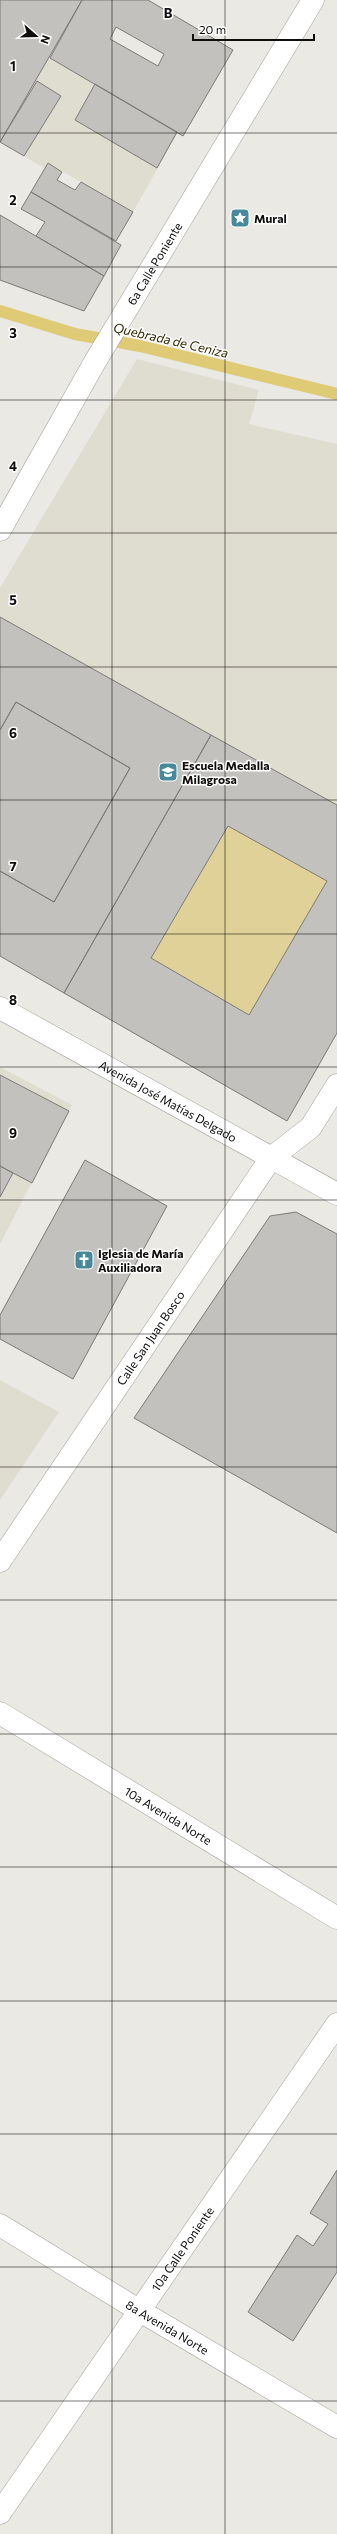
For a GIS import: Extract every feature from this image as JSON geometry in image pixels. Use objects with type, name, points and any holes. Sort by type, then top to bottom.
[{"type":"street","name":"6a Calle Poniente","points":[[0,530],[96,360],[313,0]]},
{"type":"street","name":"Avenida José Matías Delgado","points":[[0,1008],[337,1194]]},
{"type":"street","name":"Calle San Juan Bosco","points":[[0,1561],[271,1158],[311,1127],[337,1085]]},
{"type":"street","name":"10a Avenida Norte","points":[[0,1713],[337,1918]]},
{"type":"street","name":"10a Calle Poniente","points":[[0,2513],[337,2024]]},
{"type":"street","name":"8a Avenida Norte","points":[[0,2225],[140,2311],[337,2427]]},
{"type":"shaded area","points":[[0,0],[82,0],[50,58],[178,132],[133,212],[48,163],[44,168],[0,142]]},
{"type":"shaded area","name":"Escuela Medalla Milagrosa","points":[[137,359],[259,390],[249,424],[337,444],[337,1033],[287,1121],[0,956],[0,588]]},
{"type":"shaded area","points":[[228,826],[327,881],[249,1015],[151,958]]},
{"type":"shaded area","points":[[0,1067],[72,1105],[0,1244]]},
{"type":"shaded area","points":[[0,1380],[59,1412],[0,1500]]},
{"type":"building","points":[[0,0],[82,0],[0,142]]},
{"type":"building","points":[[82,0],[148,0],[233,50],[183,136],[50,58]],"holes":[[[116,27],[164,54],[158,66],[110,39]]]},
{"type":"building","points":[[37,81],[61,96],[24,156],[0,142]]},
{"type":"building","points":[[95,84],[177,132],[157,168],[75,120]]},
{"type":"building","points":[[48,163],[62,172],[57,180],[75,190],[81,182],[133,212],[116,241],[31,192]]},
{"type":"building","points":[[31,192],[121,245],[104,276],[36,236],[45,222],[21,209]]},
{"type":"building","points":[[0,215],[104,276],[84,311],[0,280]]},
{"type":"building","points":[[0,617],[211,735],[64,993],[0,956],[0,871],[54,902],[130,768],[16,702],[0,730]]},
{"type":"building","points":[[16,702],[130,768],[54,902],[0,871],[0,730]]},
{"type":"building","points":[[211,735],[337,805],[337,1033],[287,1121],[64,993]],"holes":[[[228,826],[327,881],[249,1015],[151,958]]]},
{"type":"building","points":[[0,1075],[69,1111],[32,1183],[0,1166]]},
{"type":"building","name":"Iglesia de María Auxiliadora","points":[[85,1160],[167,1206],[73,1379],[0,1339],[0,1315]]},
{"type":"building","points":[[0,1166],[13,1173],[0,1197]]},
{"type":"building","points":[[296,1212],[337,1234],[337,1533],[134,1418],[270,1216]]},
{"type":"building","points":[[337,2170],[337,2272],[293,2341],[248,2312],[297,2235],[313,2246],[328,2224],[310,2213]]},
{"type":"waterway","name":"Quebrada de Ceniza","points":[[0,311],[75,334],[140,346],[337,394]]},
{"type":"place","name":"Mural","points":[[240,218]]},
{"type":"place","name":"Escuela Medalla Milagrosa","points":[[168,772]]},
{"type":"place","name":"Iglesia de María Auxiliadora","points":[[84,1260]]}]
